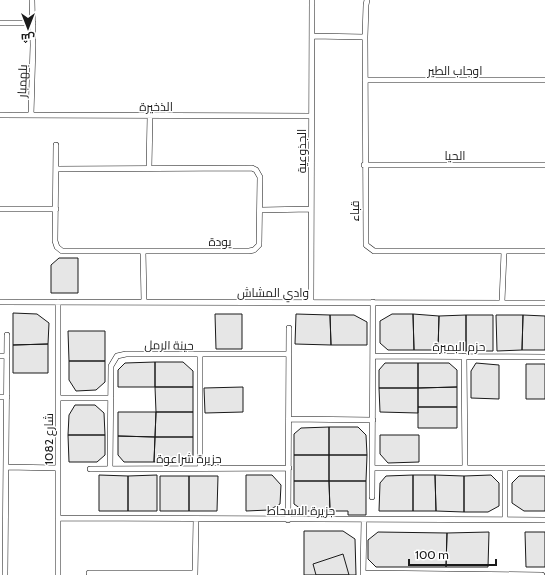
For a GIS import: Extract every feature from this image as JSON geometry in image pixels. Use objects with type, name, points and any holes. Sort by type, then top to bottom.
[{"type":"street","name":"بلهمبار","points":[[31,115],[32,0]]},
{"type":"street","name":"الجذوعية","points":[[311,302],[312,0]]},
{"type":"street","name":"قباء","points":[[368,0],[366,5],[364,80],[364,240],[366,245],[371,250],[504,252],[545,251]]},
{"type":"street","points":[[0,23],[33,23]]},
{"type":"street","points":[[312,36],[365,37]]},
{"type":"street","name":"اوجاب الطير","points":[[364,80],[545,80]]},
{"type":"street","name":"الذخيرة","points":[[0,115],[311,116]]},
{"type":"street","points":[[149,168],[150,116]]},
{"type":"street","name":"يودة","points":[[56,145],[56,169],[56,209],[56,244],[62,251],[254,250],[259,246],[261,210],[260,177],[256,170],[252,168],[56,169]]},
{"type":"street","name":"الحيا","points":[[364,165],[545,165]]},
{"type":"street","points":[[0,209],[56,209]]},
{"type":"street","points":[[261,210],[311,209]]},
{"type":"street","points":[[143,251],[144,301]]},
{"type":"street","points":[[502,302],[504,252]]},
{"type":"street","name":"وادي المشاش","points":[[0,302],[144,301],[545,303]]},
{"type":"street","name":"شارع 1082","points":[[58,302],[58,575]]},
{"type":"street","points":[[372,497],[373,302]]},
{"type":"street","points":[[288,520],[289,328]]},
{"type":"street","points":[[5,575],[3,519],[6,467],[7,335]]},
{"type":"street","points":[[200,355],[289,354]]},
{"type":"street","name":"حينة الرمل","points":[[110,469],[111,366],[113,360],[118,355],[200,355],[200,468]]},
{"type":"street","points":[[0,356],[7,356]]},
{"type":"street","name":"حزم البمبرة","points":[[373,356],[545,356]]},
{"type":"street","points":[[464,356],[465,468]]},
{"type":"street","points":[[0,397],[7,397]]},
{"type":"street","points":[[58,398],[110,398]]},
{"type":"street","points":[[289,419],[373,420]]},
{"type":"street","points":[[6,467],[58,468]]},
{"type":"street","name":"جزيرة شراعوة","points":[[90,469],[289,468]]},
{"type":"street","points":[[373,468],[545,468]]},
{"type":"street","points":[[504,519],[506,468]]},
{"type":"street","name":"جزيرة الاسحاط","points":[[58,518],[545,520]]},
{"type":"street","points":[[89,572],[112,574],[195,574],[196,519]]},
{"type":"street","points":[[364,520],[363,574],[542,575]]},
{"type":"building","points":[[59,258],[78,258],[78,293],[51,293],[51,265]]},
{"type":"building","points":[[13,313],[37,314],[49,323],[48,344],[13,345]]},
{"type":"building","points":[[215,314],[242,314],[242,349],[216,349]]},
{"type":"building","points":[[296,314],[330,315],[331,345],[295,344]]},
{"type":"building","points":[[392,314],[413,314],[414,350],[388,350],[380,343],[380,321]]},
{"type":"building","points":[[413,314],[439,316],[438,350],[414,350]]},
{"type":"building","points":[[330,315],[354,315],[367,322],[367,345],[331,345]]},
{"type":"building","points":[[466,315],[493,315],[493,351],[466,351]]},
{"type":"building","points":[[466,315],[466,351],[438,350],[439,316]]},
{"type":"building","points":[[496,315],[523,315],[522,350],[497,351]]},
{"type":"building","points":[[523,315],[545,316],[545,350],[522,350]]},
{"type":"building","points":[[68,331],[105,331],[105,361],[69,361]]},
{"type":"building","points":[[48,344],[48,373],[13,373],[13,345]]},
{"type":"building","points":[[69,361],[105,361],[105,382],[96,390],[76,391],[69,380]]},
{"type":"building","points":[[155,362],[183,362],[193,371],[193,387],[155,387]]},
{"type":"building","points":[[155,362],[155,387],[118,387],[118,370],[125,363]]},
{"type":"building","points":[[385,363],[418,363],[418,388],[379,388],[379,370]]},
{"type":"building","points":[[418,363],[449,363],[457,370],[457,387],[418,388]]},
{"type":"building","points":[[476,363],[499,365],[499,399],[471,398],[471,371]]},
{"type":"building","points":[[526,364],[545,364],[545,399],[526,399]]},
{"type":"building","points":[[155,387],[193,387],[193,412],[156,412]]},
{"type":"building","points":[[243,387],[243,412],[205,413],[204,388]]},
{"type":"building","points":[[457,387],[457,407],[418,407],[418,388]]},
{"type":"building","points":[[379,388],[418,388],[418,413],[380,412]]},
{"type":"building","points":[[75,405],[95,405],[104,413],[105,435],[68,435],[69,415]]},
{"type":"building","points":[[418,407],[457,407],[457,428],[418,428]]},
{"type":"building","points":[[118,412],[156,412],[155,437],[118,436]]},
{"type":"building","points":[[156,412],[193,412],[193,437],[155,437]]},
{"type":"building","points":[[329,427],[358,427],[366,435],[367,455],[329,455]]},
{"type":"building","points":[[329,427],[329,455],[294,455],[294,434],[301,428]]},
{"type":"building","points":[[68,435],[105,435],[105,455],[97,462],[69,462]]},
{"type":"building","points":[[380,435],[419,435],[419,462],[388,463],[380,454]]},
{"type":"building","points":[[118,436],[155,437],[154,462],[124,462],[118,455]]},
{"type":"building","points":[[155,437],[193,437],[193,456],[185,462],[154,462]]},
{"type":"building","points":[[294,455],[329,455],[329,481],[294,481]]},
{"type":"building","points":[[329,455],[367,455],[366,481],[329,481]]},
{"type":"building","points":[[99,475],[128,476],[128,511],[99,511]]},
{"type":"building","points":[[157,475],[157,511],[128,511],[128,476]]},
{"type":"building","points":[[246,475],[272,475],[281,485],[280,504],[269,510],[246,511]]},
{"type":"building","points":[[413,475],[435,475],[436,511],[413,511]]},
{"type":"building","points":[[413,475],[413,511],[379,511],[380,483],[386,476]]},
{"type":"building","points":[[435,475],[464,476],[464,512],[436,511]]},
{"type":"building","points":[[491,475],[499,483],[499,506],[488,512],[464,512],[464,476]]},
{"type":"building","points":[[160,476],[189,476],[189,511],[160,511]]},
{"type":"building","points":[[189,476],[218,476],[217,511],[189,511]]},
{"type":"building","points":[[519,476],[545,476],[545,511],[524,511],[512,503],[512,483]]},
{"type":"building","points":[[294,481],[329,481],[330,511],[304,511],[294,504]]},
{"type":"building","points":[[329,481],[366,481],[366,515],[348,515],[348,511],[330,511]]},
{"type":"building","points":[[304,531],[343,531],[355,539],[356,575],[304,575]]},
{"type":"building","points":[[378,532],[447,533],[446,567],[376,567],[368,559],[368,540]]},
{"type":"building","points":[[489,532],[488,567],[446,567],[447,533]]},
{"type":"building","points":[[525,532],[545,532],[545,567],[526,567]]},
{"type":"building","points":[[343,554],[349,575],[316,575],[313,564]]}]
